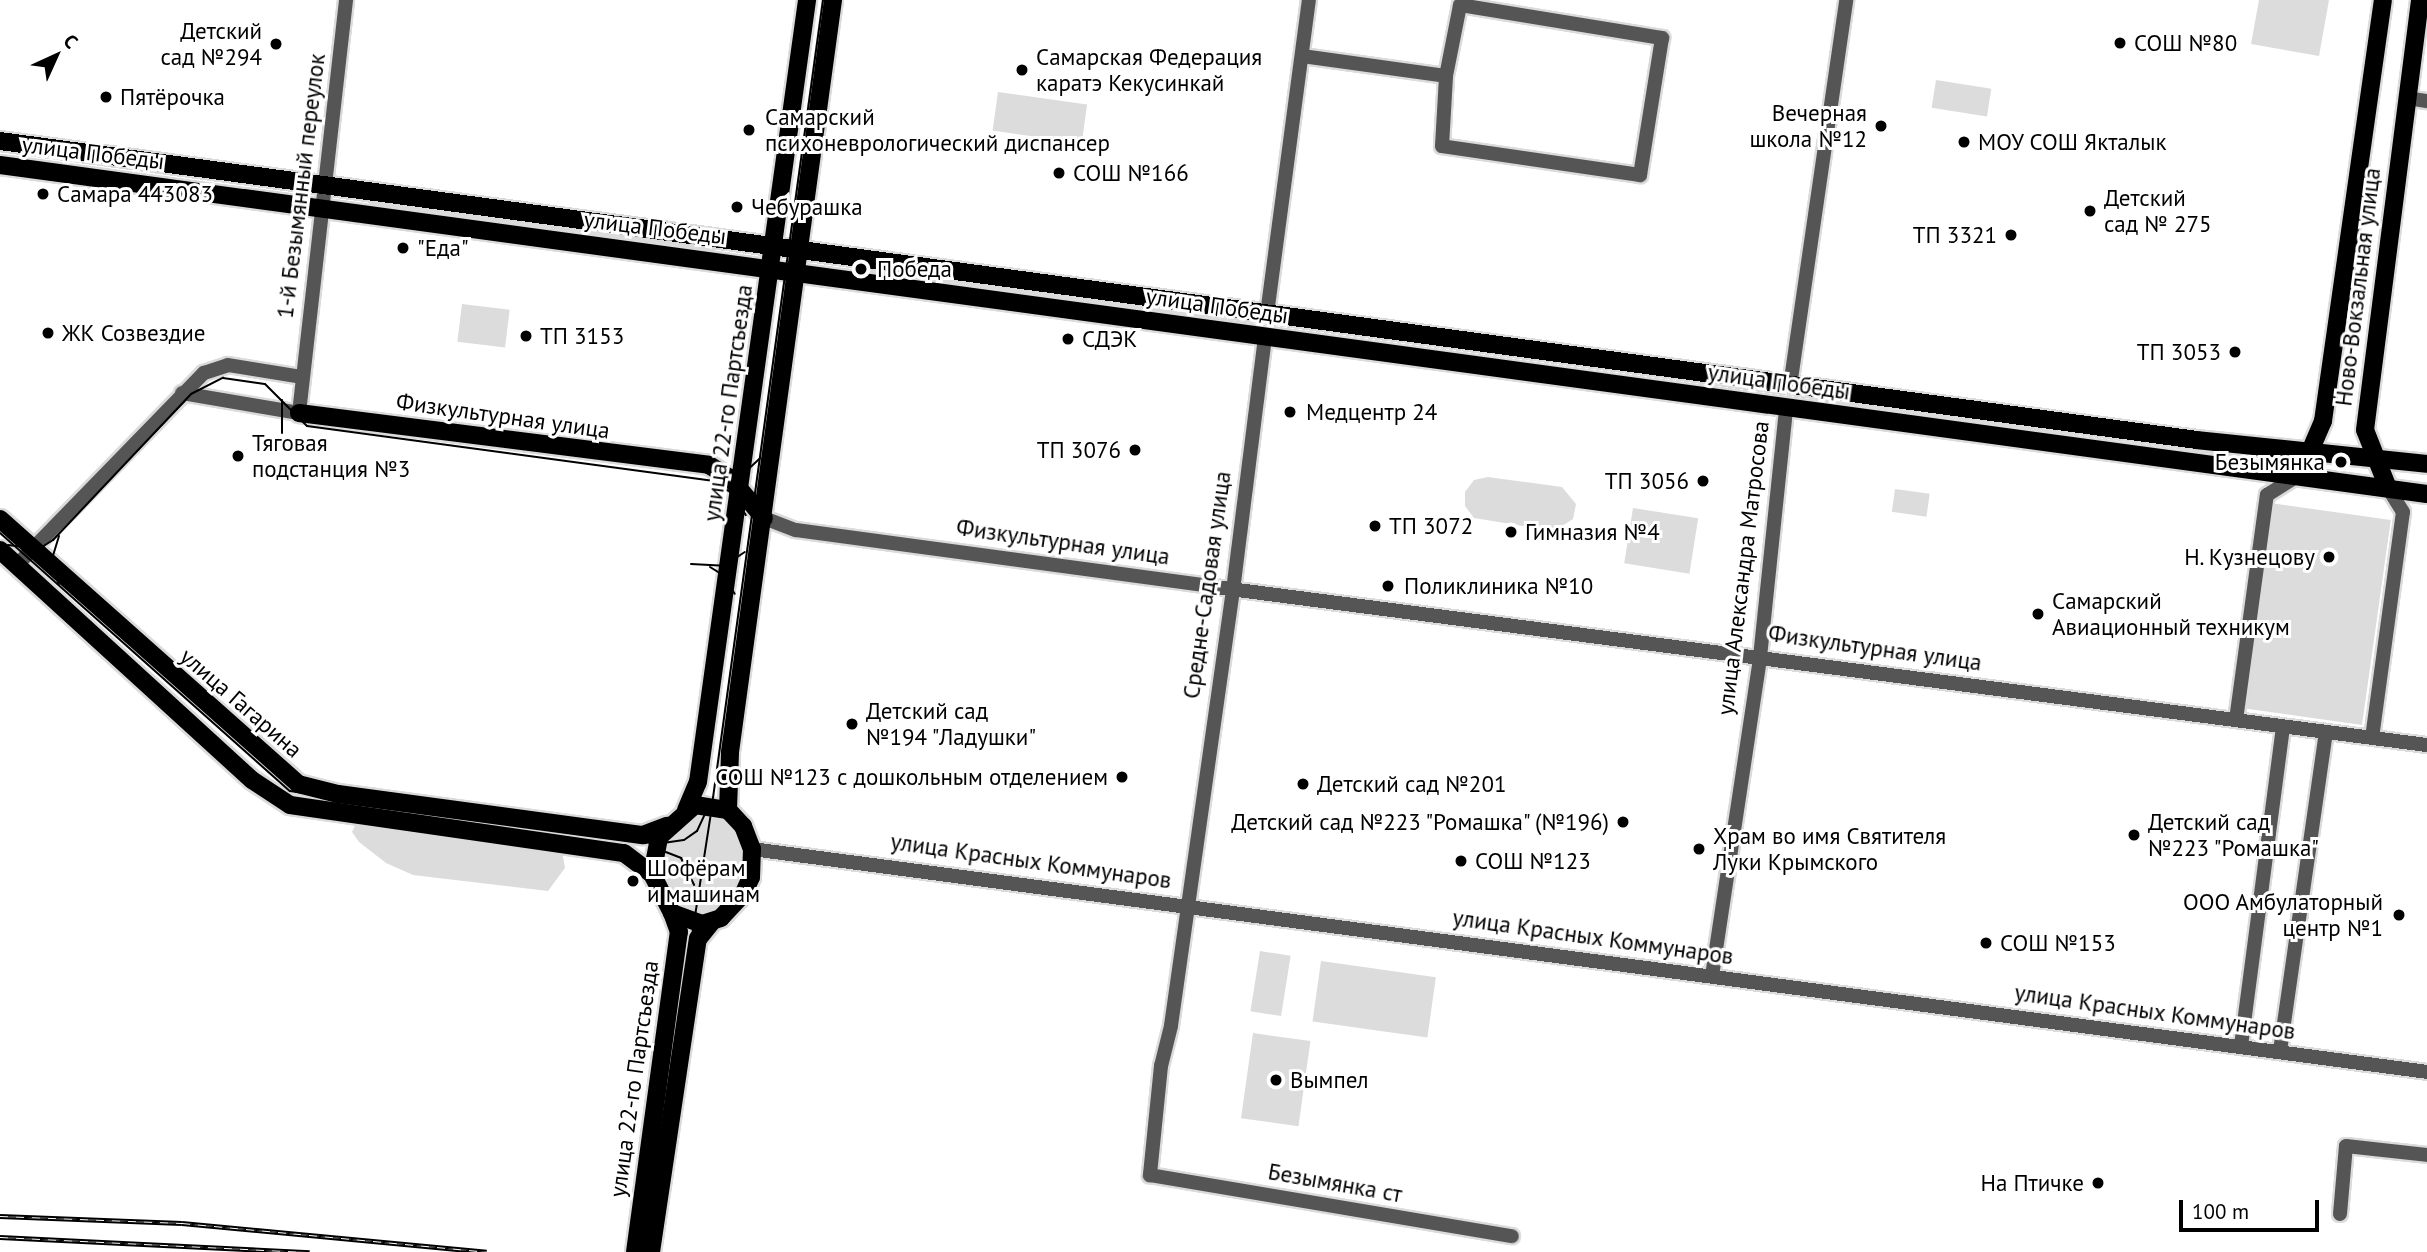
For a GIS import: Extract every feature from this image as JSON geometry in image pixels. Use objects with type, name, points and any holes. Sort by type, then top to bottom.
[{"type":"main road","name":"улица 22-го Партсъезда","points":[[685,810],[698,782],[807,0]]},
{"type":"main road","points":[[727,810],[730,752],[799,272],[833,0]]},
{"type":"main road","name":"Ново-Вокзальная улица","points":[[2299,475],[2323,421],[2383,0]]},
{"type":"main road","name":"Ново-Вокзальная улица","points":[[2388,488],[2381,460],[2365,430],[2420,0]]},
{"type":"main road","name":"улица Победы","points":[[0,141],[1790,386],[2309,454],[2427,465]]},
{"type":"main road","name":"улица Победы","points":[[0,166],[321,206],[1265,337],[2427,493]]},
{"type":"main road","points":[[710,238],[723,251],[710,260]]},
{"type":"main road","points":[[856,280],[844,267],[858,258]]},
{"type":"main road","name":"Средне-Садовая улица","points":[[1265,337],[1267,314]]},
{"type":"main road","name":"улица Александра Матросова","points":[[1786,408],[1790,386]]},
{"type":"main road","name":"Физкультурная улица","points":[[299,413],[709,465],[740,489],[764,518]]},
{"type":"main road","points":[[2076,446],[2088,436],[2077,424]]},
{"type":"main road","points":[[2115,452],[2108,438],[2118,429]]},
{"type":"main road","points":[[2427,465],[2414,476],[2427,493]]},
{"type":"main road","name":"улица Гагарина","points":[[0,519],[298,784],[338,794],[643,835],[667,827]]},
{"type":"main road","name":"улица Гагарина","points":[[0,550],[252,780],[290,804],[624,853],[652,874]]},
{"type":"main road","points":[[706,804],[727,810],[743,826],[752,849],[751,877],[744,892],[712,922],[693,923],[672,913],[652,874],[656,844],[667,827],[685,810],[706,804]]},
{"type":"main road","name":"улица 22-го Партсъезда","points":[[651,1252],[673,1042],[679,932],[672,913]]},
{"type":"main road","name":"улица 22-го Партсъезда","points":[[635,1252],[673,1042],[698,939],[712,922]]},
{"type":"street","name":"1-й Безымянный переулок","points":[[299,413],[346,0]]},
{"type":"street","name":"Средне-Садовая улица","points":[[1267,314],[1309,0]]},
{"type":"street","name":"улица Александра Матросова","points":[[1790,386],[1846,0]]},
{"type":"street","points":[[1460,5],[1662,38],[1640,175],[1442,146],[1446,76],[1460,5]]},
{"type":"street","points":[[1302,56],[1446,76]]},
{"type":"street","points":[[2407,98],[2427,101]]},
{"type":"street","name":"Средне-Садовая улица","points":[[1150,1175],[1185,905],[1233,590],[1265,337]]},
{"type":"street","points":[[17,565],[195,379],[220,366],[302,377]]},
{"type":"street","points":[[182,393],[299,413]]},
{"type":"street","name":"улица Александра Матросова","points":[[1712,976],[1760,657],[1786,408]]},
{"type":"street","points":[[2236,720],[2267,495],[2299,475]]},
{"type":"street","name":"Ново-Вокзальная улица","points":[[2372,738],[2403,512],[2388,488]]},
{"type":"street","name":"Физкультурная улица","points":[[764,518],[796,530],[1233,590],[2427,745]]},
{"type":"street","points":[[2241,1046],[2283,727]]},
{"type":"street","points":[[2280,1051],[2326,732]]},
{"type":"street","name":"улица Красных Коммунаров","points":[[752,849],[2427,1072]]},
{"type":"street","points":[[2340,1214],[2346,1146],[2427,1155]]},
{"type":"street","name":"Безымянка ст","points":[[1150,1175],[1512,1236]]},
{"type":"shaded area","points":[[2259,0],[2329,0],[2319,56],[2251,44]]},
{"type":"shaded area","points":[[1936,80],[1991,89],[1987,116],[1932,108]]},
{"type":"shaded area","points":[[998,92],[1087,105],[1082,143],[993,131]]},
{"type":"shaded area","points":[[370,201],[715,246],[714,253],[369,207]]},
{"type":"shaded area","points":[[856,267],[1250,322],[1249,327],[855,272]]},
{"type":"shaded area","points":[[462,304],[510,310],[505,348],[457,342]]},
{"type":"shaded area","points":[[1815,397],[2073,433],[2073,437],[1814,402]]},
{"type":"shaded area","points":[[2125,440],[2254,456],[2253,461]]},
{"type":"shaded area","points":[[1488,477],[1562,487],[1576,504],[1573,519],[1554,531],[1474,518],[1465,506],[1465,492],[1474,480]]},
{"type":"shaded area","points":[[1895,489],[1930,494],[1926,517],[1892,512]]},
{"type":"shaded area","points":[[2270,503],[2391,520],[2362,725],[2241,708]]},
{"type":"shaded area","points":[[1633,508],[1698,518],[1689,574],[1624,563]]},
{"type":"shaded area","points":[[694,813],[725,817],[739,832],[746,863],[736,895],[707,918],[677,908],[662,881],[664,847]]},
{"type":"shaded area","points":[[357,821],[562,851],[565,868],[548,891],[413,875],[386,863],[359,842],[352,832]]},
{"type":"shaded area","points":[[1260,951],[1291,956],[1281,1016],[1250,1011]]},
{"type":"shaded area","points":[[1321,961],[1436,977],[1427,1038],[1313,1021]]},
{"type":"shaded area","name":"Вымпел","points":[[1253,1033],[1310,1041],[1298,1126],[1241,1118]]},
{"type":"tram line","points":[[643,1252],[712,805],[823,0]]},
{"type":"tram line","points":[[8,545],[39,549],[53,540],[191,394],[223,378],[265,384],[307,426],[712,481],[742,475],[760,458]]},
{"type":"tram line","points":[[282,400],[282,433]]},
{"type":"tram line","points":[[712,481],[732,493],[746,515]]},
{"type":"tram line","points":[[0,533],[290,791],[656,844],[684,840],[697,831],[704,816]]},
{"type":"tram line","points":[[59,536],[51,563],[59,585]]},
{"type":"tram line","points":[[691,564],[724,566],[745,552]]},
{"type":"tram line","points":[[710,567],[723,575],[735,594]]},
{"type":"tram line","points":[[658,849],[681,858],[694,885]]},
{"type":"railway","points":[[0,1216],[182,1223],[487,1252]]},
{"type":"railway","points":[[0,1237],[310,1252]]},
{"type":"place","name":"СОШ №80","points":[[2120,43]]},
{"type":"place","name":"Детский сад №294","points":[[276,44]]},
{"type":"place","name":"Самарская Федерация каратэ Кекусинкай","points":[[1022,70]]},
{"type":"place","name":"Пятёрочка","points":[[106,97]]},
{"type":"place","name":"Вечерная школа №12","points":[[1881,126]]},
{"type":"place","name":"Самарский психоневрологический диспансер","points":[[749,130]]},
{"type":"place","name":"МОУ СОШ Якталык","points":[[1964,142]]},
{"type":"place","name":"СОШ №166","points":[[1059,173]]},
{"type":"place","name":"Самара 443083","points":[[43,194]]},
{"type":"place","name":"Чебурашка","points":[[737,207]]},
{"type":"place","name":"Детский сад № 275","points":[[2090,211]]},
{"type":"place","name":"ТП 3321","points":[[2011,235]]},
{"type":"place","name":"\"Еда\"","points":[[403,248]]},
{"type":"place","name":"Победа","points":[[861,269]]},
{"type":"place","name":"ЖК Созвездие","points":[[48,333]]},
{"type":"place","name":"ТП 3153","points":[[526,336]]},
{"type":"place","name":"СДЭК","points":[[1068,339]]},
{"type":"place","name":"ТП 3053","points":[[2235,352]]},
{"type":"place","name":"Медцентр 24","points":[[1290,412]]},
{"type":"place","name":"ТП 3076","points":[[1135,450]]},
{"type":"place","name":"Тяговая подстанция №3","points":[[238,456]]},
{"type":"place","name":"Безымянка","points":[[2341,462]]},
{"type":"place","name":"ТП 3056","points":[[1703,481]]},
{"type":"place","name":"ТП 3072","points":[[1375,526]]},
{"type":"place","name":"Гимназия №4","points":[[1511,532]]},
{"type":"place","name":"Н. Кузнецову","points":[[2329,557]]},
{"type":"place","name":"Поликлиника №10","points":[[1388,586]]},
{"type":"place","name":"Самарский Авиационный техникум","points":[[2038,614]]},
{"type":"place","name":"Детский сад №194 \"Ладушки\"","points":[[852,724]]},
{"type":"place","name":"СОШ №123 с дошкольным отделением","points":[[1122,777]]},
{"type":"place","name":"Детский сад №201","points":[[1303,784]]},
{"type":"place","name":"Детский сад №223 \"Ромашка\" (№196)","points":[[1623,822]]},
{"type":"place","name":"Детский сад №223 \"Ромашка\"","points":[[2134,835]]},
{"type":"place","name":"Храм во имя Святителя Луки Крымского","points":[[1699,849]]},
{"type":"place","name":"СОШ №123","points":[[1461,861]]},
{"type":"place","name":"Шофёрам и машинам","points":[[633,881]]},
{"type":"place","name":"ООО Амбулаторный центр №1","points":[[2399,915]]},
{"type":"place","name":"СОШ №153","points":[[1986,943]]},
{"type":"place","name":"Вымпел","points":[[1276,1080]]},
{"type":"place","name":"На Птичке","points":[[2098,1183]]}]
